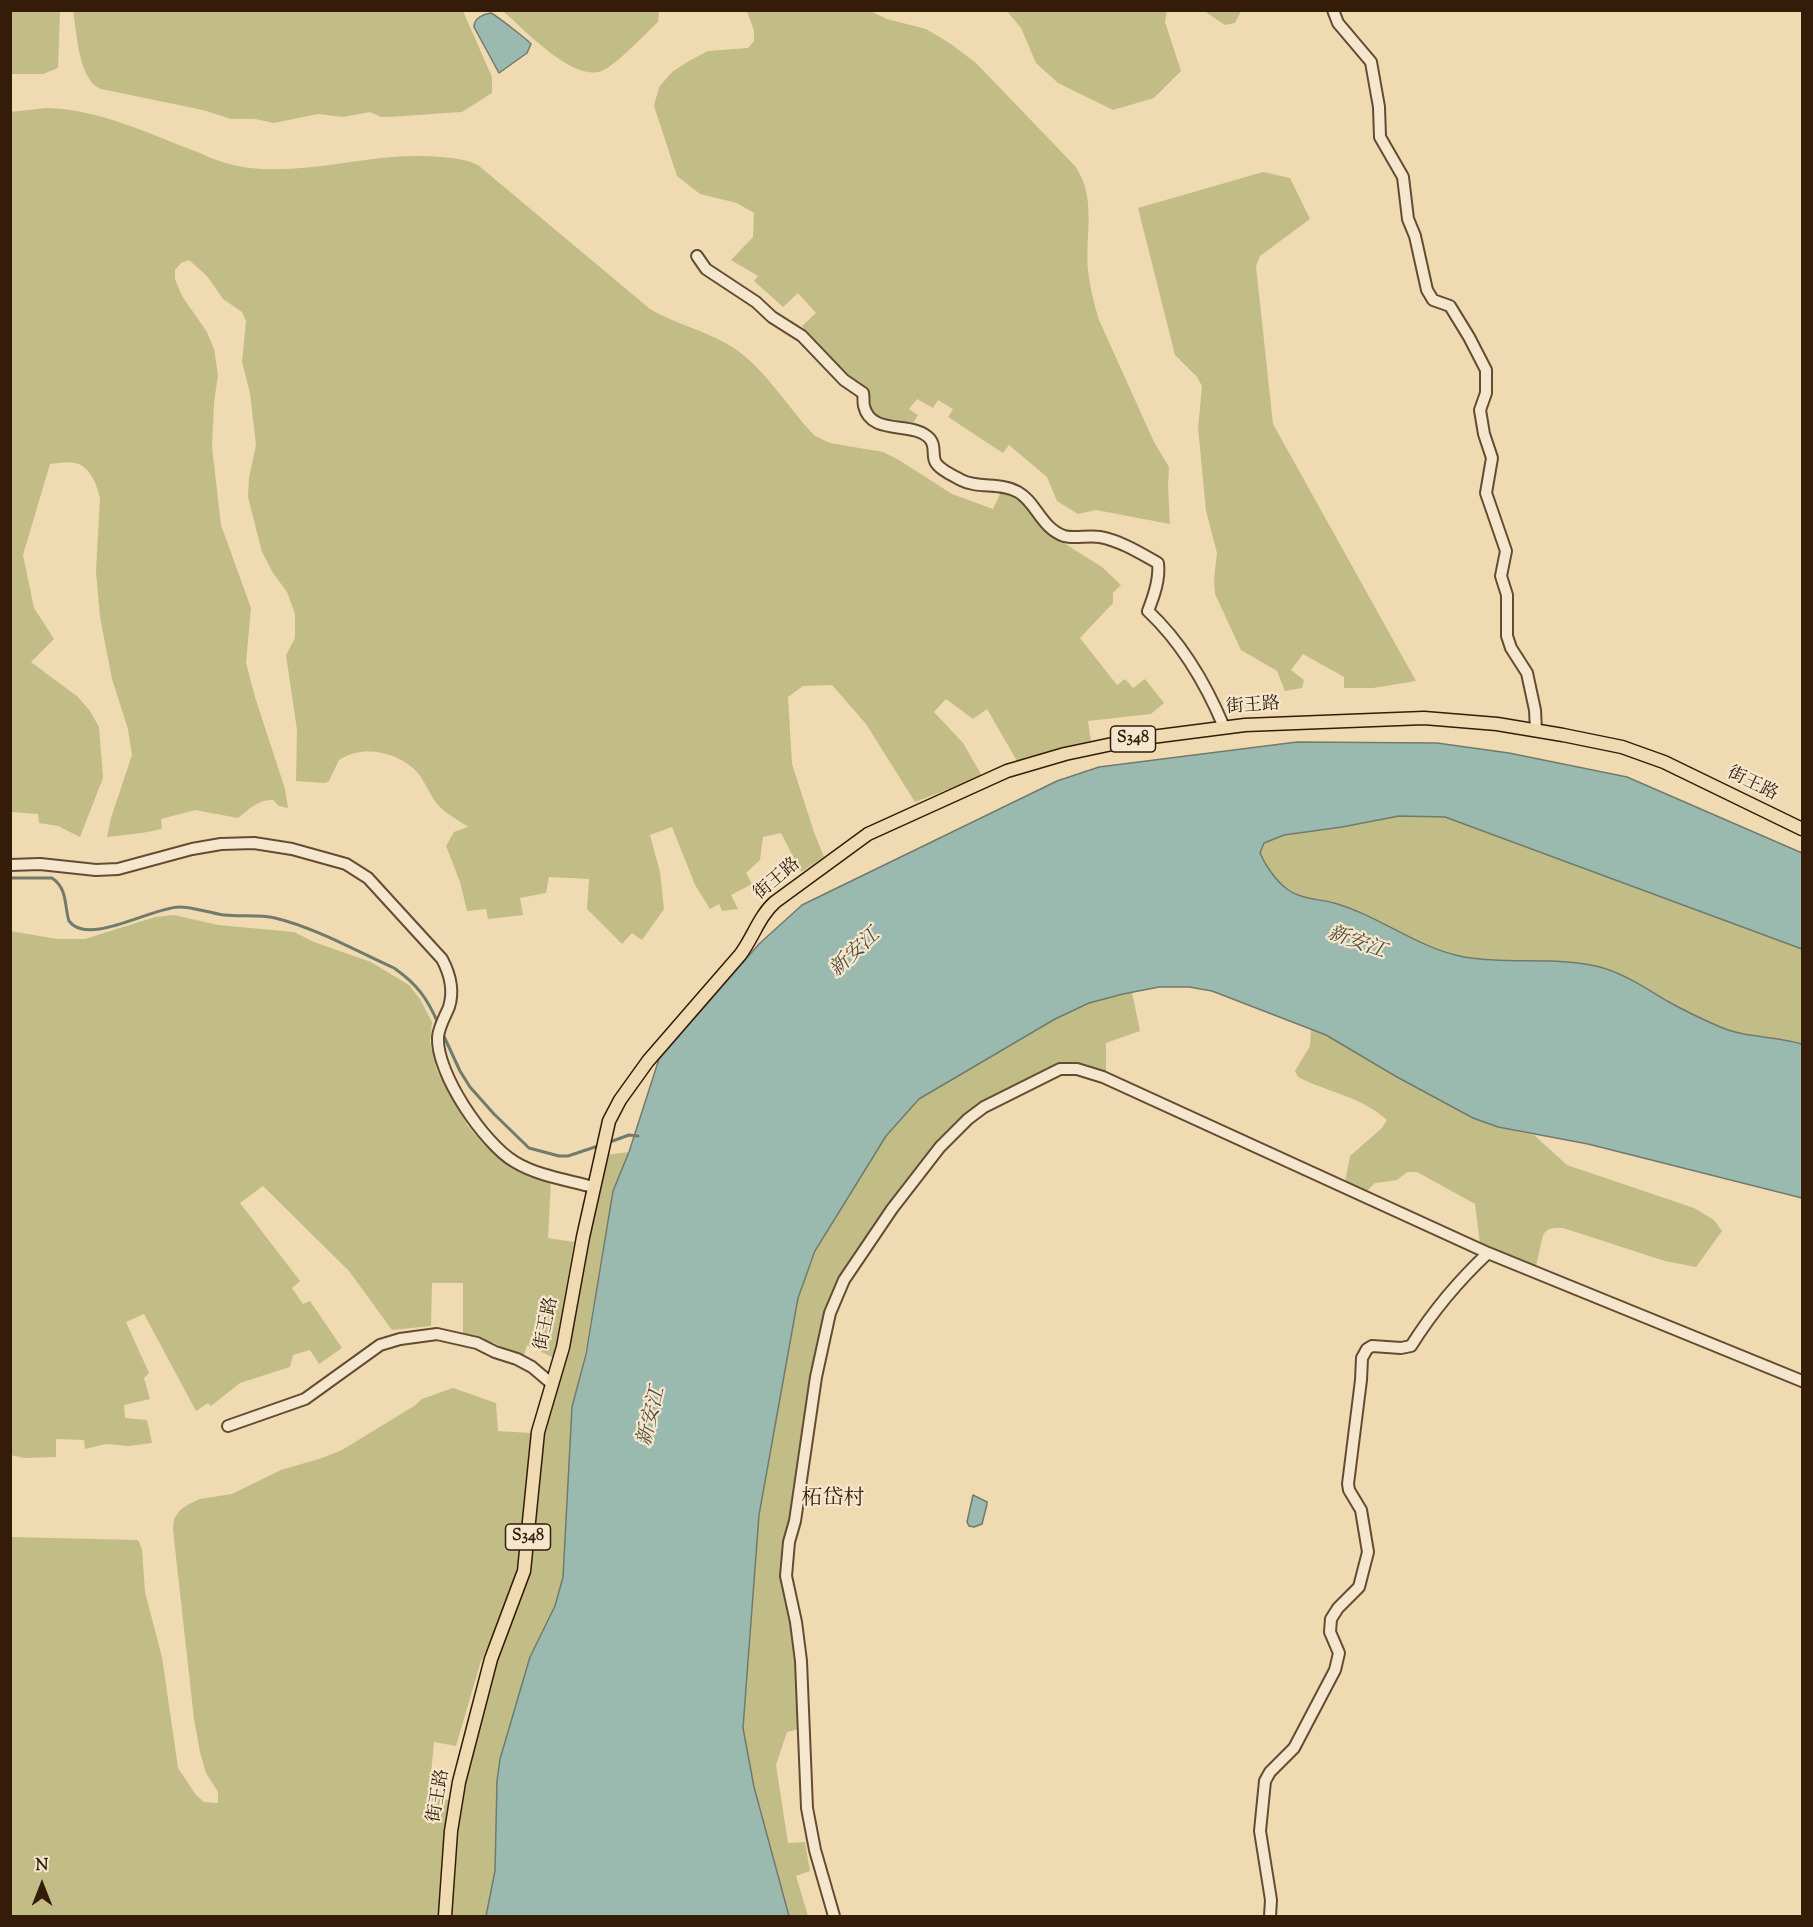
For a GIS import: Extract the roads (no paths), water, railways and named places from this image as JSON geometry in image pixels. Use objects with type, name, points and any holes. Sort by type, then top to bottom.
[{"type":"main road","name":"街王路","points":[[445,1917],[451,1831],[459,1782],[491,1659],[524,1571],[538,1432],[563,1347],[593,1187],[609,1121],[629,1086],[648,1061],[740,955],[767,909],[868,834],[969,787],[1028,764],[1136,739],[1224,727],[1424,718],[1497,724],[1536,730],[1622,747],[1655,758],[1803,829]]},
{"type":"street","points":[[1333,10],[1338,23],[1371,62],[1380,137],[1403,177],[1408,219],[1415,236],[1427,290],[1433,300],[1450,306],[1486,370],[1486,393],[1480,410],[1484,434],[1492,458],[1486,493],[1506,549],[1501,576],[1507,595],[1507,636],[1511,648],[1527,673],[1536,730]]},
{"type":"street","points":[[698,256],[706,269],[802,336],[844,380],[863,393],[865,409],[875,421],[894,428],[915,430],[929,438],[934,446],[934,460],[937,465],[962,480],[1018,491],[1048,526],[1062,535],[1101,537],[1132,548],[1158,563],[1159,570],[1154,596],[1148,611],[1184,651],[1215,705],[1224,727]]},
{"type":"street","points":[[10,865],[40,864],[96,870],[118,869],[192,849],[238,843],[282,846],[354,868],[368,878],[442,959],[447,968],[452,994],[439,1031],[439,1054],[466,1109],[498,1149],[517,1163],[539,1172],[593,1187]]},
{"type":"street","points":[[834,1917],[815,1850],[807,1808],[801,1661],[796,1622],[787,1586],[787,1553],[795,1521],[816,1377],[826,1325],[834,1302],[851,1270],[892,1209],[932,1157],[954,1132],[984,1107],[1054,1071],[1077,1069],[1103,1077],[1488,1253],[1803,1382]]},
{"type":"street","points":[[1269,1917],[1271,1900],[1260,1831],[1265,1781],[1297,1743],[1335,1670],[1339,1653],[1330,1632],[1331,1619],[1338,1608],[1359,1587],[1368,1552],[1361,1510],[1348,1484],[1362,1358],[1367,1349],[1372,1346],[1401,1348],[1411,1346],[1433,1312],[1488,1253]]},
{"type":"street","points":[[228,1426],[305,1399],[380,1345],[400,1339],[437,1334],[477,1343],[517,1359],[532,1367],[552,1384]]},
{"type":"water","points":[[491,13],[531,44],[527,53],[499,73],[474,27],[480,17]]},
{"type":"water","name":"新安江","points":[[1297,742],[1437,743],[1509,753],[1627,777],[1802,853],[1802,949],[1445,817],[1399,816],[1284,835],[1264,843],[1260,853],[1275,877],[1292,892],[1351,909],[1447,953],[1481,959],[1567,962],[1600,967],[1627,978],[1681,1009],[1728,1030],[1802,1044],[1802,1198],[1588,1144],[1498,1127],[1473,1118],[1326,1035],[1212,991],[1189,987],[1159,987],[1089,1003],[1055,1019],[919,1099],[886,1136],[815,1251],[798,1298],[759,1515],[743,1728],[754,1787],[789,1916],[486,1916],[495,1871],[497,1781],[500,1759],[530,1657],[555,1606],[563,1577],[572,1407],[586,1354],[613,1191],[629,1152],[659,1059],[759,944],[802,905],[1057,781],[1099,767]]},
{"type":"water","points":[[973,1495],[987,1502],[982,1524],[974,1527],[969,1526],[967,1522]]},
{"type":"waterway","points":[[10,878],[52,878],[63,892],[69,921],[78,928],[91,930],[105,928],[179,907],[224,915],[269,917],[290,922],[394,968],[421,992],[438,1023]]},
{"type":"waterway","points":[[442,1032],[470,1087],[529,1148],[559,1156],[568,1156],[601,1145]]},
{"type":"waterway","points":[[607,1143],[629,1135],[638,1136]]},
{"type":"district","name":"柘岱村","points":[[833,1500]]}]
